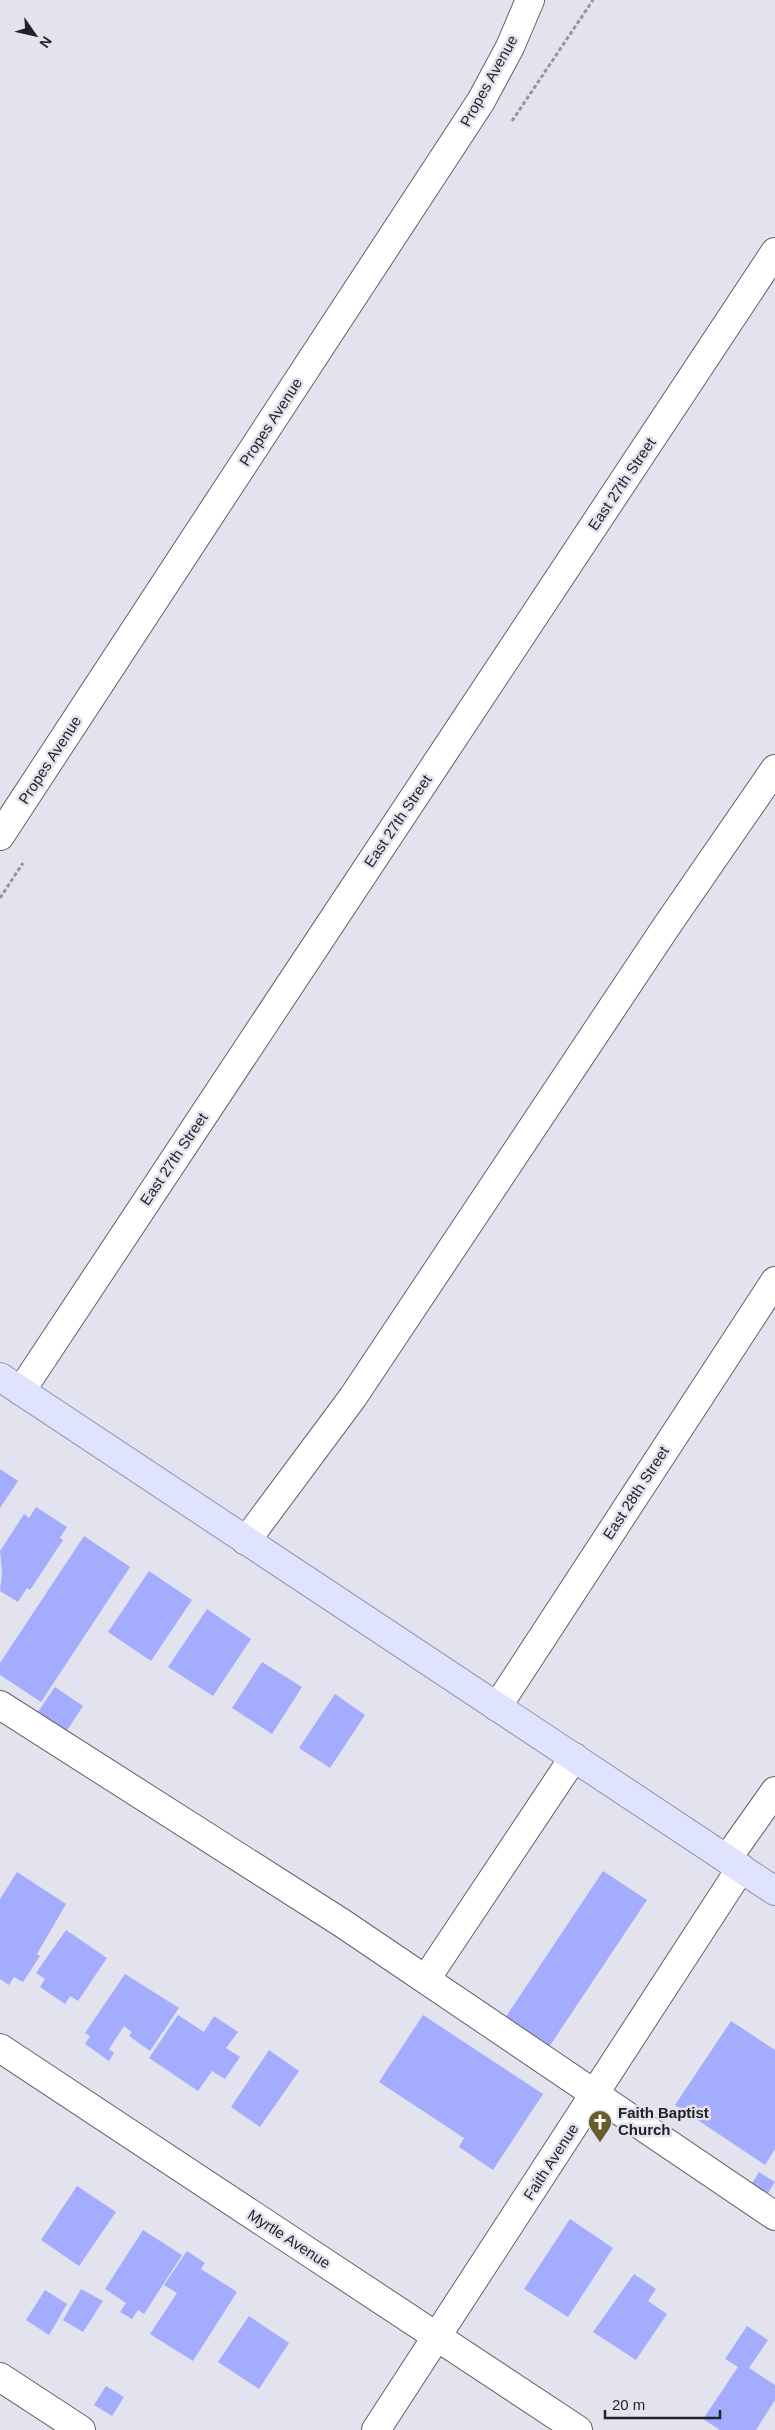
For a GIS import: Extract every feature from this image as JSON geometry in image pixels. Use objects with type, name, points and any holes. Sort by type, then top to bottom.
[{"type":"main road","points":[[10,1384],[775,1890]]},
{"type":"street","name":"Propes Avenue","points":[[0,836],[481,101],[510,47],[530,0]]},
{"type":"street","name":"East 27th Street","points":[[10,1384],[775,252]]},
{"type":"street","points":[[246,1540],[352,1397],[666,927],[775,769]]},
{"type":"street","name":"East 28th Street","points":[[497,1707],[775,1281]]},
{"type":"street","points":[[0,1705],[334,1917],[775,2216]]},
{"type":"street","points":[[426,1979],[574,1757]]},
{"type":"street","name":"Faith Avenue","points":[[376,2430],[595,2094],[734,1864],[775,1791]]},
{"type":"street","name":"Myrtle Avenue","points":[[0,2048],[578,2430]]},
{"type":"street","points":[[0,2377],[81,2430]]},
{"type":"building","points":[[0,1469],[18,1481],[0,1508]]},
{"type":"building","points":[[36,1507],[67,1527],[60,1538],[63,1540],[30,1590],[27,1588],[18,1602],[0,1591],[2,1572],[0,1551],[24,1514],[29,1518]]},
{"type":"building","points":[[84,1536],[130,1567],[41,1702],[0,1675],[0,1663]]},
{"type":"building","points":[[149,1571],[192,1600],[151,1661],[108,1632]]},
{"type":"building","points":[[207,1609],[251,1639],[213,1696],[168,1667]]},
{"type":"building","points":[[262,1662],[302,1687],[272,1734],[232,1708]]},
{"type":"building","points":[[55,1687],[83,1706],[62,1738],[33,1719]]},
{"type":"building","points":[[335,1694],[365,1715],[330,1768],[299,1748]]},
{"type":"building","points":[[603,1871],[647,1900],[547,2050],[503,2021]]},
{"type":"building","points":[[17,1872],[66,1904],[37,1954],[40,1956],[23,1982],[14,1977],[9,1985],[0,1979],[0,1899]]},
{"type":"building","points":[[66,1930],[107,1958],[78,2001],[70,1996],[65,2004],[40,1987],[45,1979],[36,1973]]},
{"type":"building","points":[[125,1974],[179,2008],[150,2051],[129,2036],[132,2032],[124,2026],[109,2049],[114,2053],[109,2061],[85,2044],[90,2036],[85,2033]]},
{"type":"building","points":[[178,2015],[204,2032],[214,2016],[238,2032],[226,2048],[240,2057],[225,2079],[212,2071],[198,2091],[149,2058]]},
{"type":"building","points":[[423,2015],[543,2094],[493,2170],[459,2147],[464,2138],[379,2082]]},
{"type":"building","points":[[731,2021],[775,2050],[775,2149],[765,2165],[675,2105]]},
{"type":"building","points":[[269,2050],[299,2071],[260,2127],[231,2107]]},
{"type":"building","points":[[759,2172],[775,2182],[765,2198],[749,2188]]},
{"type":"building","points":[[77,2186],[116,2212],[79,2266],[41,2240]]},
{"type":"building","points":[[570,2219],[613,2248],[568,2317],[524,2289]]},
{"type":"building","points":[[143,2230],[182,2255],[144,2314],[138,2310],[132,2319],[120,2312],[126,2303],[105,2289]]},
{"type":"building","points":[[187,2251],[205,2263],[201,2269],[237,2292],[193,2361],[150,2334],[177,2293],[164,2285]]},
{"type":"building","points":[[634,2274],[656,2289],[648,2301],[667,2314],[636,2360],[593,2332]]},
{"type":"building","points":[[81,2289],[103,2301],[83,2332],[63,2320]]},
{"type":"building","points":[[45,2290],[67,2304],[49,2335],[26,2320]]},
{"type":"building","points":[[249,2316],[289,2343],[259,2389],[218,2362]]},
{"type":"building","points":[[747,2326],[768,2340],[749,2368],[775,2385],[775,2400],[756,2430],[720,2430],[703,2419],[738,2367],[725,2359]]},
{"type":"building","points":[[106,2386],[124,2397],[112,2416],[94,2405]]},
{"type":"place","name":"Faith Baptist Church","points":[[600,2143]]}]
